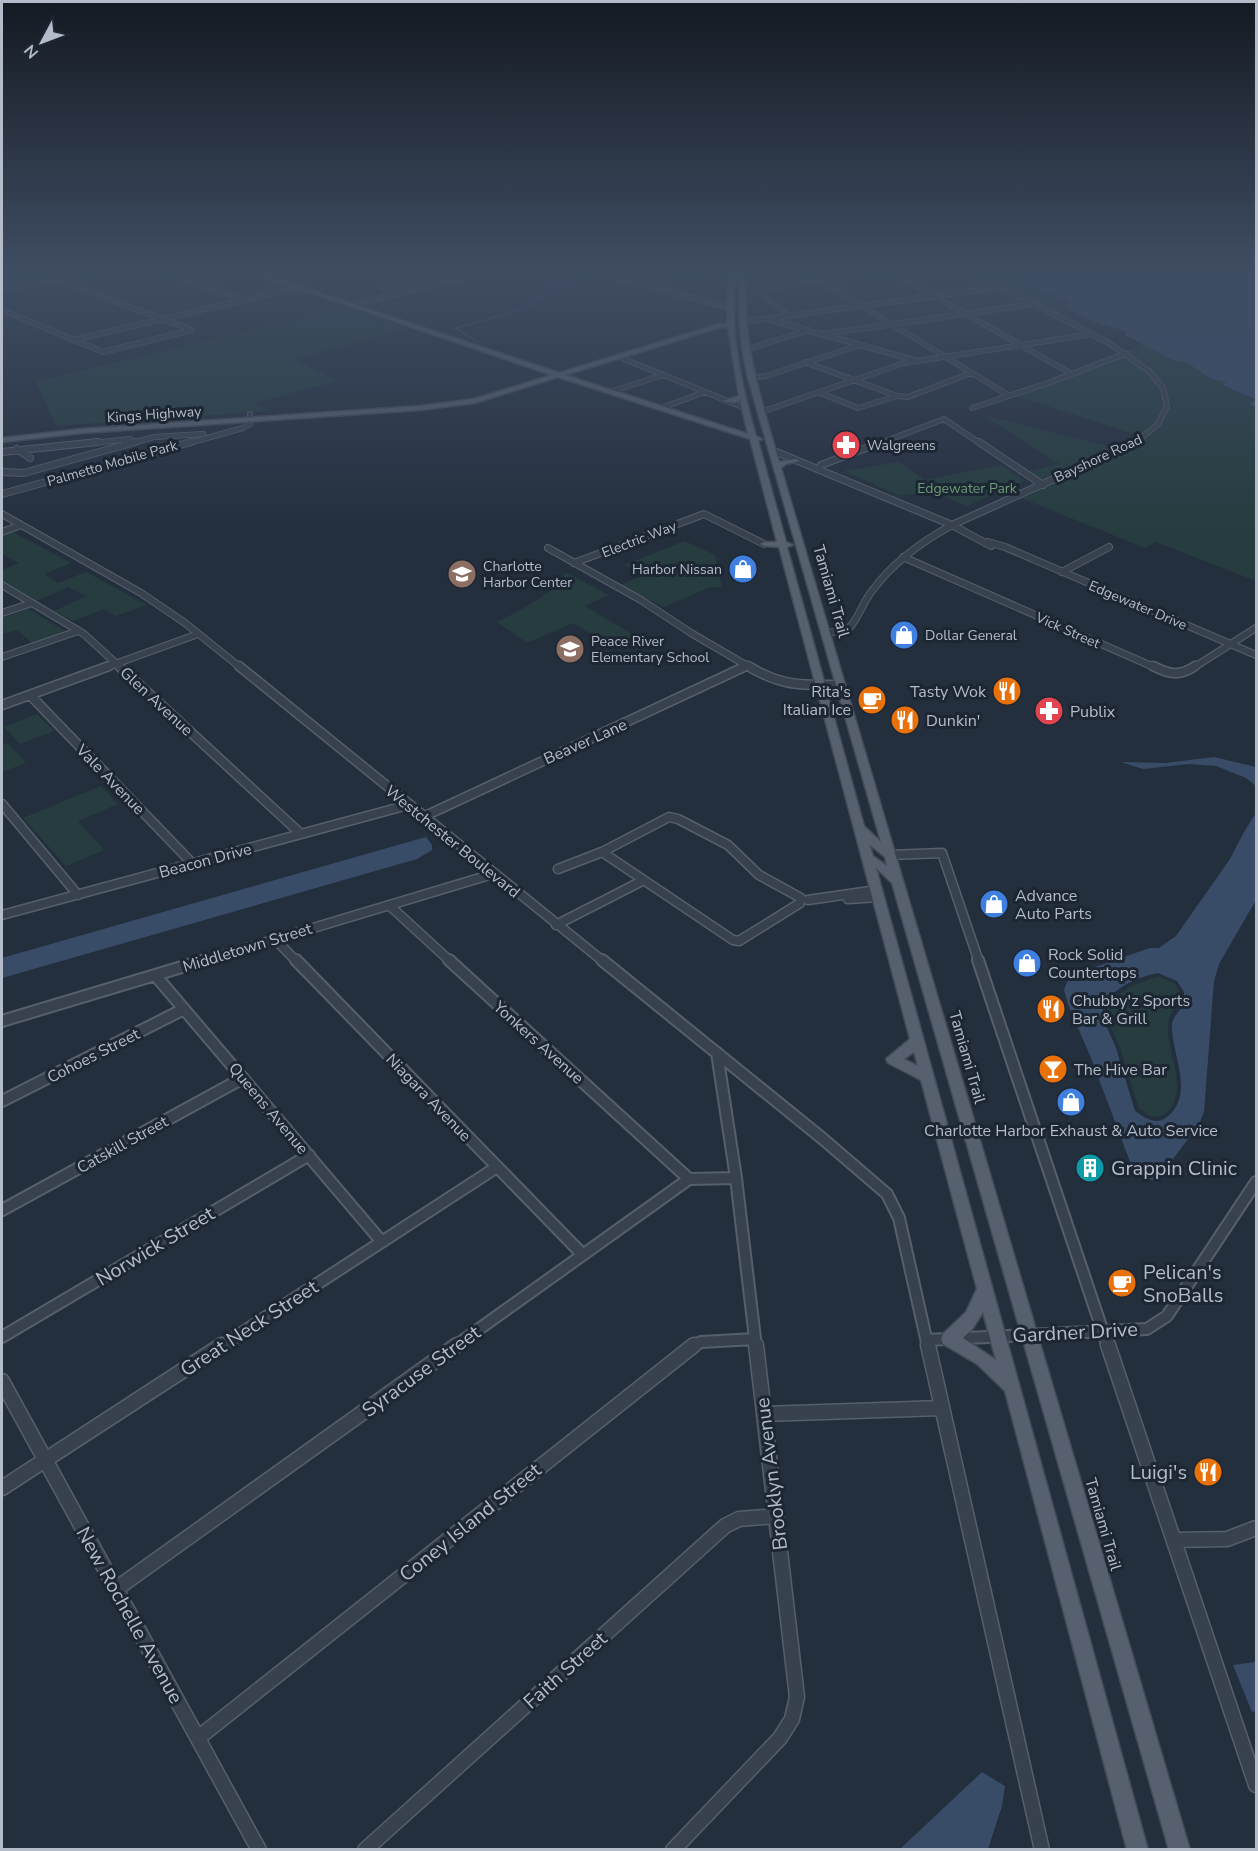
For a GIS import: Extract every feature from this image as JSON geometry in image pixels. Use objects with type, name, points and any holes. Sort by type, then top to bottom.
[{"type":"main road","points":[[509,358],[661,408],[754,435]]},
{"type":"main road","name":"Kings Highway","points":[[561,376],[619,358]]},
{"type":"main road","name":"Tamiami Trail","points":[[734,358],[745,408],[1138,1850]]},
{"type":"main road","name":"Tamiami Trail","points":[[747,358],[1180,1850]]},
{"type":"main road","name":"Kings Highway","points":[[2,440],[250,417],[475,401],[624,359]]},
{"type":"main road","points":[[736,369],[752,378]]},
{"type":"main road","points":[[725,401],[734,401],[742,396]]},
{"type":"main road","name":"Kings Highway","points":[[316,412],[374,411],[487,397]]},
{"type":"main road","points":[[661,408],[669,413],[754,435]]},
{"type":"main road","name":"Kings Highway","points":[[2,434],[74,426],[250,417]]},
{"type":"main road","points":[[733,430],[743,429],[773,448]]},
{"type":"main road","points":[[778,466],[784,462],[796,461]]},
{"type":"main road","points":[[779,529],[787,536],[799,541]]},
{"type":"main road","points":[[764,544],[785,549],[792,547],[804,557]]},
{"type":"main road","points":[[860,826],[874,843],[890,855]]},
{"type":"main road","points":[[868,858],[882,867],[899,884]]},
{"type":"main road","points":[[917,1040],[910,1048],[893,1059],[928,1077]]},
{"type":"main road","points":[[986,1289],[977,1312],[967,1326],[949,1339],[972,1350],[990,1363],[1012,1388]]},
{"type":"street","points":[[752,378],[817,358]]},
{"type":"street","points":[[907,358],[916,361]]},
{"type":"street","points":[[761,412],[854,380],[916,361],[934,358]]},
{"type":"street","points":[[946,358],[1008,395]]},
{"type":"street","points":[[1045,358],[1070,373]]},
{"type":"street","points":[[972,408],[1048,383],[1112,358]]},
{"type":"street","name":"Bayshore Road","points":[[826,634],[841,632],[852,626],[871,591],[903,557],[928,538],[952,525],[1134,444],[1150,433],[1162,420],[1167,404],[1162,384],[1148,368],[1135,358]]},
{"type":"street","points":[[624,359],[745,408]]},
{"type":"street","points":[[805,362],[897,396],[908,397],[971,374]]},
{"type":"street","points":[[610,392],[663,375]]},
{"type":"street","points":[[661,408],[705,392]]},
{"type":"street","points":[[818,392],[858,408],[897,396]]},
{"type":"street","name":"Palmetto Mobile Park","points":[[2,494],[248,426],[250,417]]},
{"type":"street","points":[[821,465],[944,419],[1043,485]]},
{"type":"street","name":"Palmetto Mobile Park","points":[[2,452],[154,437],[223,433]]},
{"type":"street","name":"Palmetto Mobile Park","points":[[2,472],[10,474],[24,472],[154,437]]},
{"type":"street","name":"Edgewater Drive","points":[[773,448],[796,461],[952,525],[1013,555],[1020,555],[1062,572],[1257,655]]},
{"type":"street","name":"Edgewater Drive","points":[[773,448],[821,465],[856,484]]},
{"type":"street","name":"Palmetto Mobile Park","points":[[16,449],[30,458]]},
{"type":"street","name":"Westchester Boulevard","points":[[2,514],[164,608],[198,634],[717,1053],[887,1194],[899,1218],[927,1340]]},
{"type":"street","name":"Electric Way","points":[[574,563],[704,514],[764,544]]},
{"type":"street","points":[[2,532],[21,525]]},
{"type":"street","points":[[1062,572],[1109,547]]},
{"type":"street","points":[[548,548],[641,600],[777,682],[821,686],[841,685]]},
{"type":"street","name":"Vick Street","points":[[903,557],[1161,672],[1185,673],[1257,628]]},
{"type":"street","name":"Glen Avenue","points":[[2,585],[78,631],[301,834]]},
{"type":"street","points":[[2,613],[32,603]]},
{"type":"street","points":[[2,657],[78,631]]},
{"type":"street","points":[[2,705],[198,634]]},
{"type":"street","name":"Beaver Lane","points":[[423,817],[747,666]]},
{"type":"street","name":"Vale Avenue","points":[[30,695],[192,863]]},
{"type":"street","points":[[2,804],[78,895]]},
{"type":"street","name":"Beacon Drive","points":[[2,915],[408,805]]},
{"type":"street","points":[[2,820],[11,816]]},
{"type":"street","points":[[558,870],[602,852],[669,817],[678,819],[728,845],[759,875],[803,900]]},
{"type":"street","points":[[602,852],[732,940],[739,941],[803,900],[840,897],[845,899],[878,893]]},
{"type":"street","points":[[890,855],[942,853],[1257,1785]]},
{"type":"street","name":"Middletown Street","points":[[2,1021],[493,874]]},
{"type":"street","points":[[556,925],[610,895],[642,881]]},
{"type":"street","name":"Yonkers Avenue","points":[[389,905],[689,1179]]},
{"type":"street","name":"Niagara Avenue","points":[[275,939],[583,1255]]},
{"type":"street","name":"Queens Avenue","points":[[155,975],[382,1242]]},
{"type":"street","name":"Cohoes Street","points":[[2,1101],[184,1009]]},
{"type":"street","name":"Brooklyn Avenue","points":[[673,1850],[780,1738],[792,1719],[798,1697],[736,1178],[717,1053]]},
{"type":"street","name":"Catskill Street","points":[[2,1210],[243,1078]]},
{"type":"street","name":"Norwick Street","points":[[2,1337],[309,1155]]},
{"type":"street","name":"Great Neck Street","points":[[2,1488],[497,1167]]},
{"type":"street","points":[[689,1179],[736,1178]]},
{"type":"street","name":"Syracuse Street","points":[[116,1589],[689,1179]]},
{"type":"street","name":"Gardner Drive","points":[[927,1340],[1147,1329],[1167,1316],[1257,1182]]},
{"type":"street","name":"Coney Island Street","points":[[198,1738],[688,1347],[701,1342],[755,1339]]},
{"type":"street","points":[[927,1340],[1042,1850]]},
{"type":"street","name":"New Rochelle Avenue","points":[[2,1381],[259,1850]]},
{"type":"street","points":[[764,1414],[942,1408]]},
{"type":"street","name":"Faith Street","points":[[365,1850],[725,1526],[739,1519],[777,1516]]},
{"type":"street","points":[[1173,1540],[1230,1538],[1244,1535],[1257,1528]]},
{"type":"green space","points":[[133,358],[296,358],[294,359],[337,381],[256,403],[270,411],[56,426],[36,382]]},
{"type":"green space","points":[[1116,358],[1170,358],[1186,362],[1208,377],[1227,382],[1236,391],[1243,392],[1240,393],[1256,401],[1250,404],[1256,407],[1256,581],[1156,542],[1145,548],[1021,498],[1047,486],[1027,472],[1059,464],[983,415],[1115,448],[1137,435],[1014,395]]},
{"type":"green space","name":"Edgewater Park","points":[[899,462],[924,480],[1002,465],[1025,481],[967,506],[932,491],[900,496],[844,471]]},
{"type":"green space","points":[[13,532],[71,563],[44,574],[58,583],[86,572],[147,605],[115,616],[104,609],[73,621],[54,611],[86,596],[68,587],[37,601],[2,580],[2,570],[19,563],[2,554],[2,536]]},
{"type":"green space","points":[[685,541],[715,555],[722,587],[708,588],[664,607],[619,585],[643,576],[624,565]]},
{"type":"green space","points":[[568,573],[608,595],[585,606],[635,636],[612,647],[573,623],[527,643],[497,622],[541,597],[558,585],[564,579],[564,574]]},
{"type":"green space","points":[[28,609],[65,631],[32,643],[17,630],[2,634],[2,618]]},
{"type":"green space","points":[[37,714],[54,731],[20,744],[4,727]]},
{"type":"green space","points":[[8,743],[26,763],[2,772],[2,745]]},
{"type":"green space","points":[[101,786],[118,804],[78,821],[104,850],[66,866],[23,818]]},
{"type":"green space","points":[[1158,976],[1174,983],[1180,992],[1168,1026],[1177,1093],[1174,1103],[1167,1112],[1156,1117],[1139,1109],[1120,1048],[1109,1023],[1106,1004],[1129,987]]},
{"type":"water","points":[[1170,358],[1256,358],[1256,400],[1223,385],[1226,382],[1211,379],[1186,362]]},
{"type":"water","points":[[1256,400],[1256,407],[1249,404]]},
{"type":"water","points":[[1214,757],[1256,767],[1256,786],[1246,778],[1216,766],[1189,764],[1143,769],[1121,762],[1166,763]]},
{"type":"water","points":[[1256,813],[1256,900],[1219,964],[1214,981],[1204,1112],[1198,1126],[1156,1181],[1135,1175],[1064,990],[1067,982],[1086,970],[1150,948],[1159,948],[1176,936],[1230,859]],"holes":[[[1158,973],[1177,981],[1184,992],[1184,999],[1172,1026],[1181,1087],[1175,1108],[1163,1120],[1155,1121],[1135,1111],[1116,1048],[1105,1023],[1102,1004],[1120,988],[1150,975]]]},
{"type":"water","points":[[426,837],[432,845],[432,850],[417,859],[2,978],[2,958]]},
{"type":"water","points":[[1256,1662],[1256,1711],[1252,1712],[1233,1665]]},
{"type":"water","points":[[982,1772],[1005,1786],[1002,1806],[988,1849],[900,1849]]},
{"type":"place","name":"Walgreens","points":[[846,445]]},
{"type":"place","name":"Harbor Nissan","points":[[743,569]]},
{"type":"place","name":"Charlotte Harbor Center","points":[[462,574]]},
{"type":"place","name":"Dollar General","points":[[904,635]]},
{"type":"place","name":"Peace River Elementary School","points":[[570,649]]},
{"type":"place","name":"Tasty Wok","points":[[1007,691]]},
{"type":"place","name":"Rita's Italian Ice","points":[[872,700]]},
{"type":"place","name":"Publix","points":[[1049,711]]},
{"type":"place","name":"Dunkin'","points":[[905,720]]},
{"type":"place","name":"Advance Auto Parts","points":[[994,904]]},
{"type":"place","name":"Rock Solid Countertops","points":[[1027,963]]},
{"type":"place","name":"Chubby'z Sports Bar & Grill","points":[[1051,1009]]},
{"type":"place","name":"The Hive Bar","points":[[1053,1069]]},
{"type":"place","name":"Charlotte Harbor Exhaust & Auto Service","points":[[1071,1102]]},
{"type":"place","name":"Grappin Clinic","points":[[1090,1168]]},
{"type":"place","name":"Pelican's SnoBalls","points":[[1122,1283]]},
{"type":"place","name":"Luigi's","points":[[1208,1472]]}]
